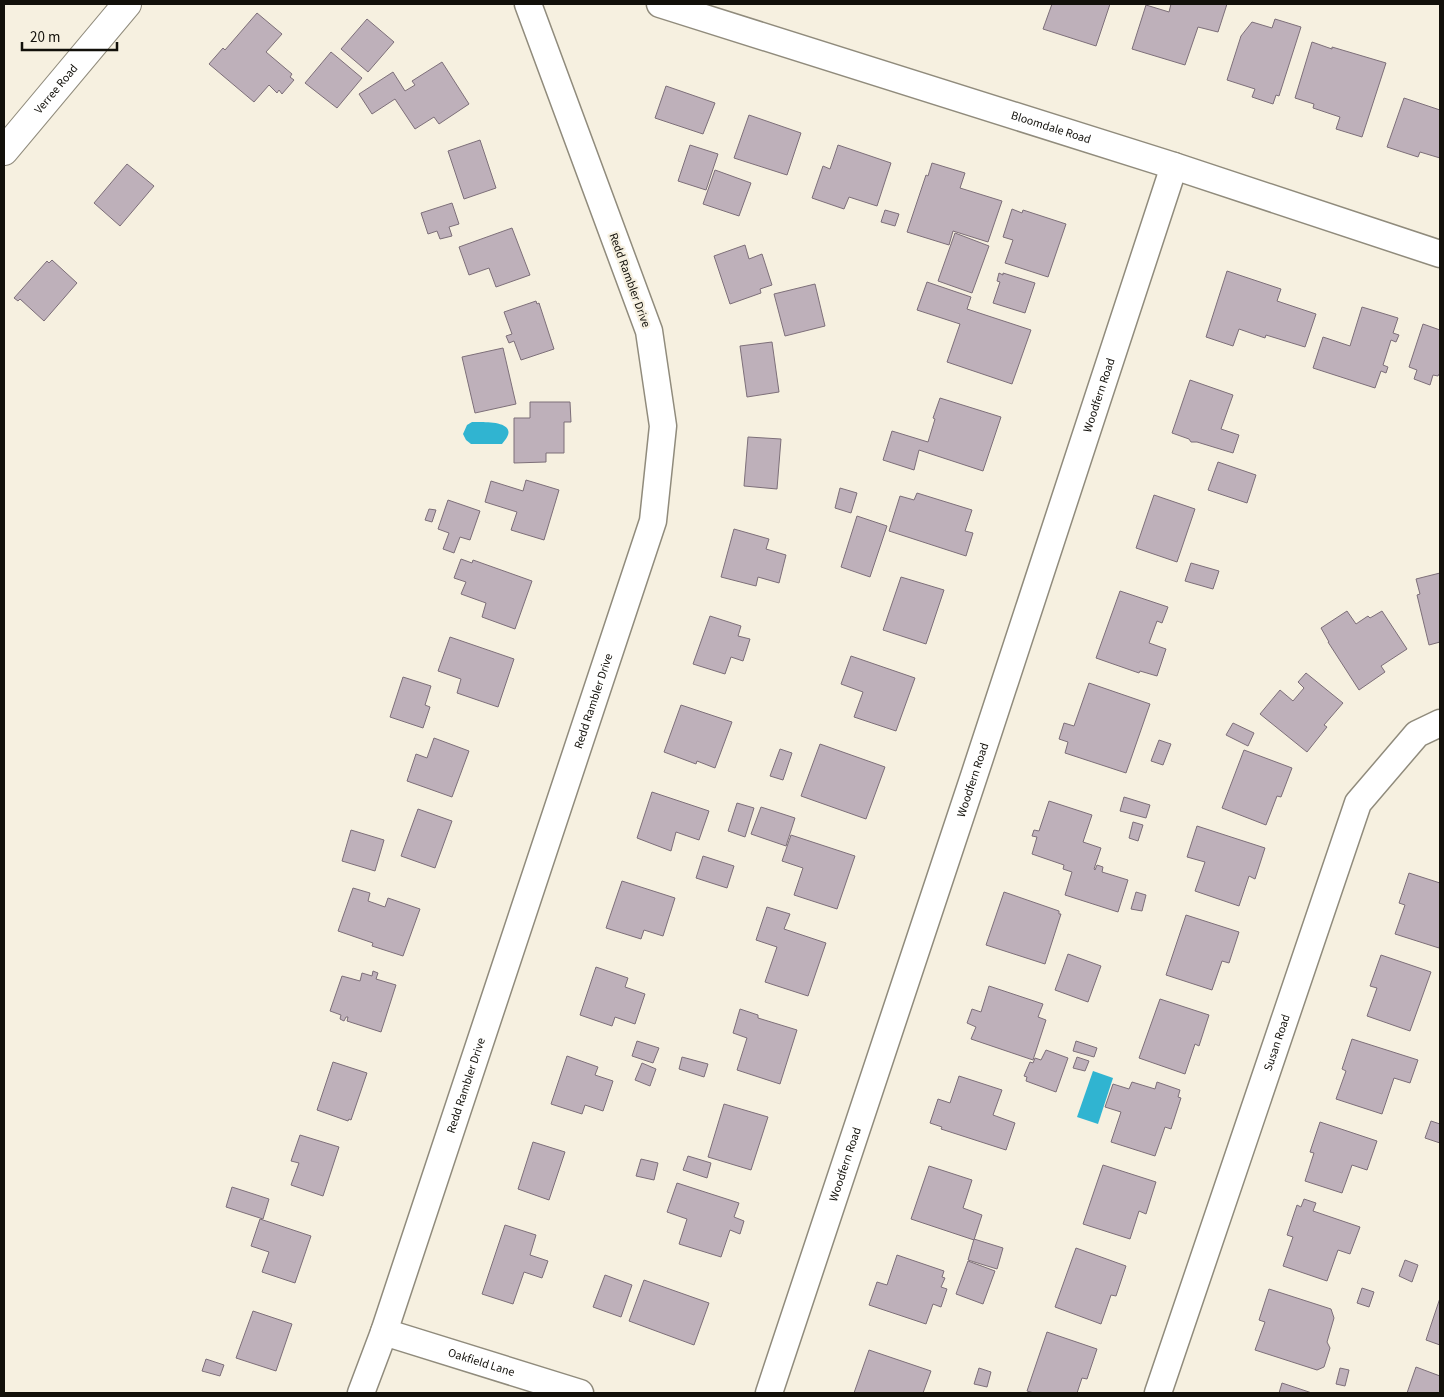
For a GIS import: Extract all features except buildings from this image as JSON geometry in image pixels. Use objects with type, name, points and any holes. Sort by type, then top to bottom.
[{"type":"main road","name":"Verree Road","points":[[4,151],[127,4]]},
{"type":"street","name":"Redd Rambler Drive","points":[[362,1393],[384,1332],[653,521],[663,426],[649,331],[528,4]]},
{"type":"street","name":"Bloomdale Road","points":[[660,4],[1174,166],[1440,254]]},
{"type":"street","name":"Woodfern Road","points":[[769,1393],[1174,166]]},
{"type":"street","name":"Susan Road","points":[[1158,1393],[1358,803],[1417,734],[1440,723]]},
{"type":"street","name":"Oakfield Lane","points":[[384,1332],[580,1393]]},
{"type":"water","points":[[472,422],[500,424],[508,430],[508,436],[502,444],[471,444],[463,434],[467,425]]},
{"type":"water","points":[[1093,1071],[1113,1078],[1098,1124],[1077,1117]]}]
